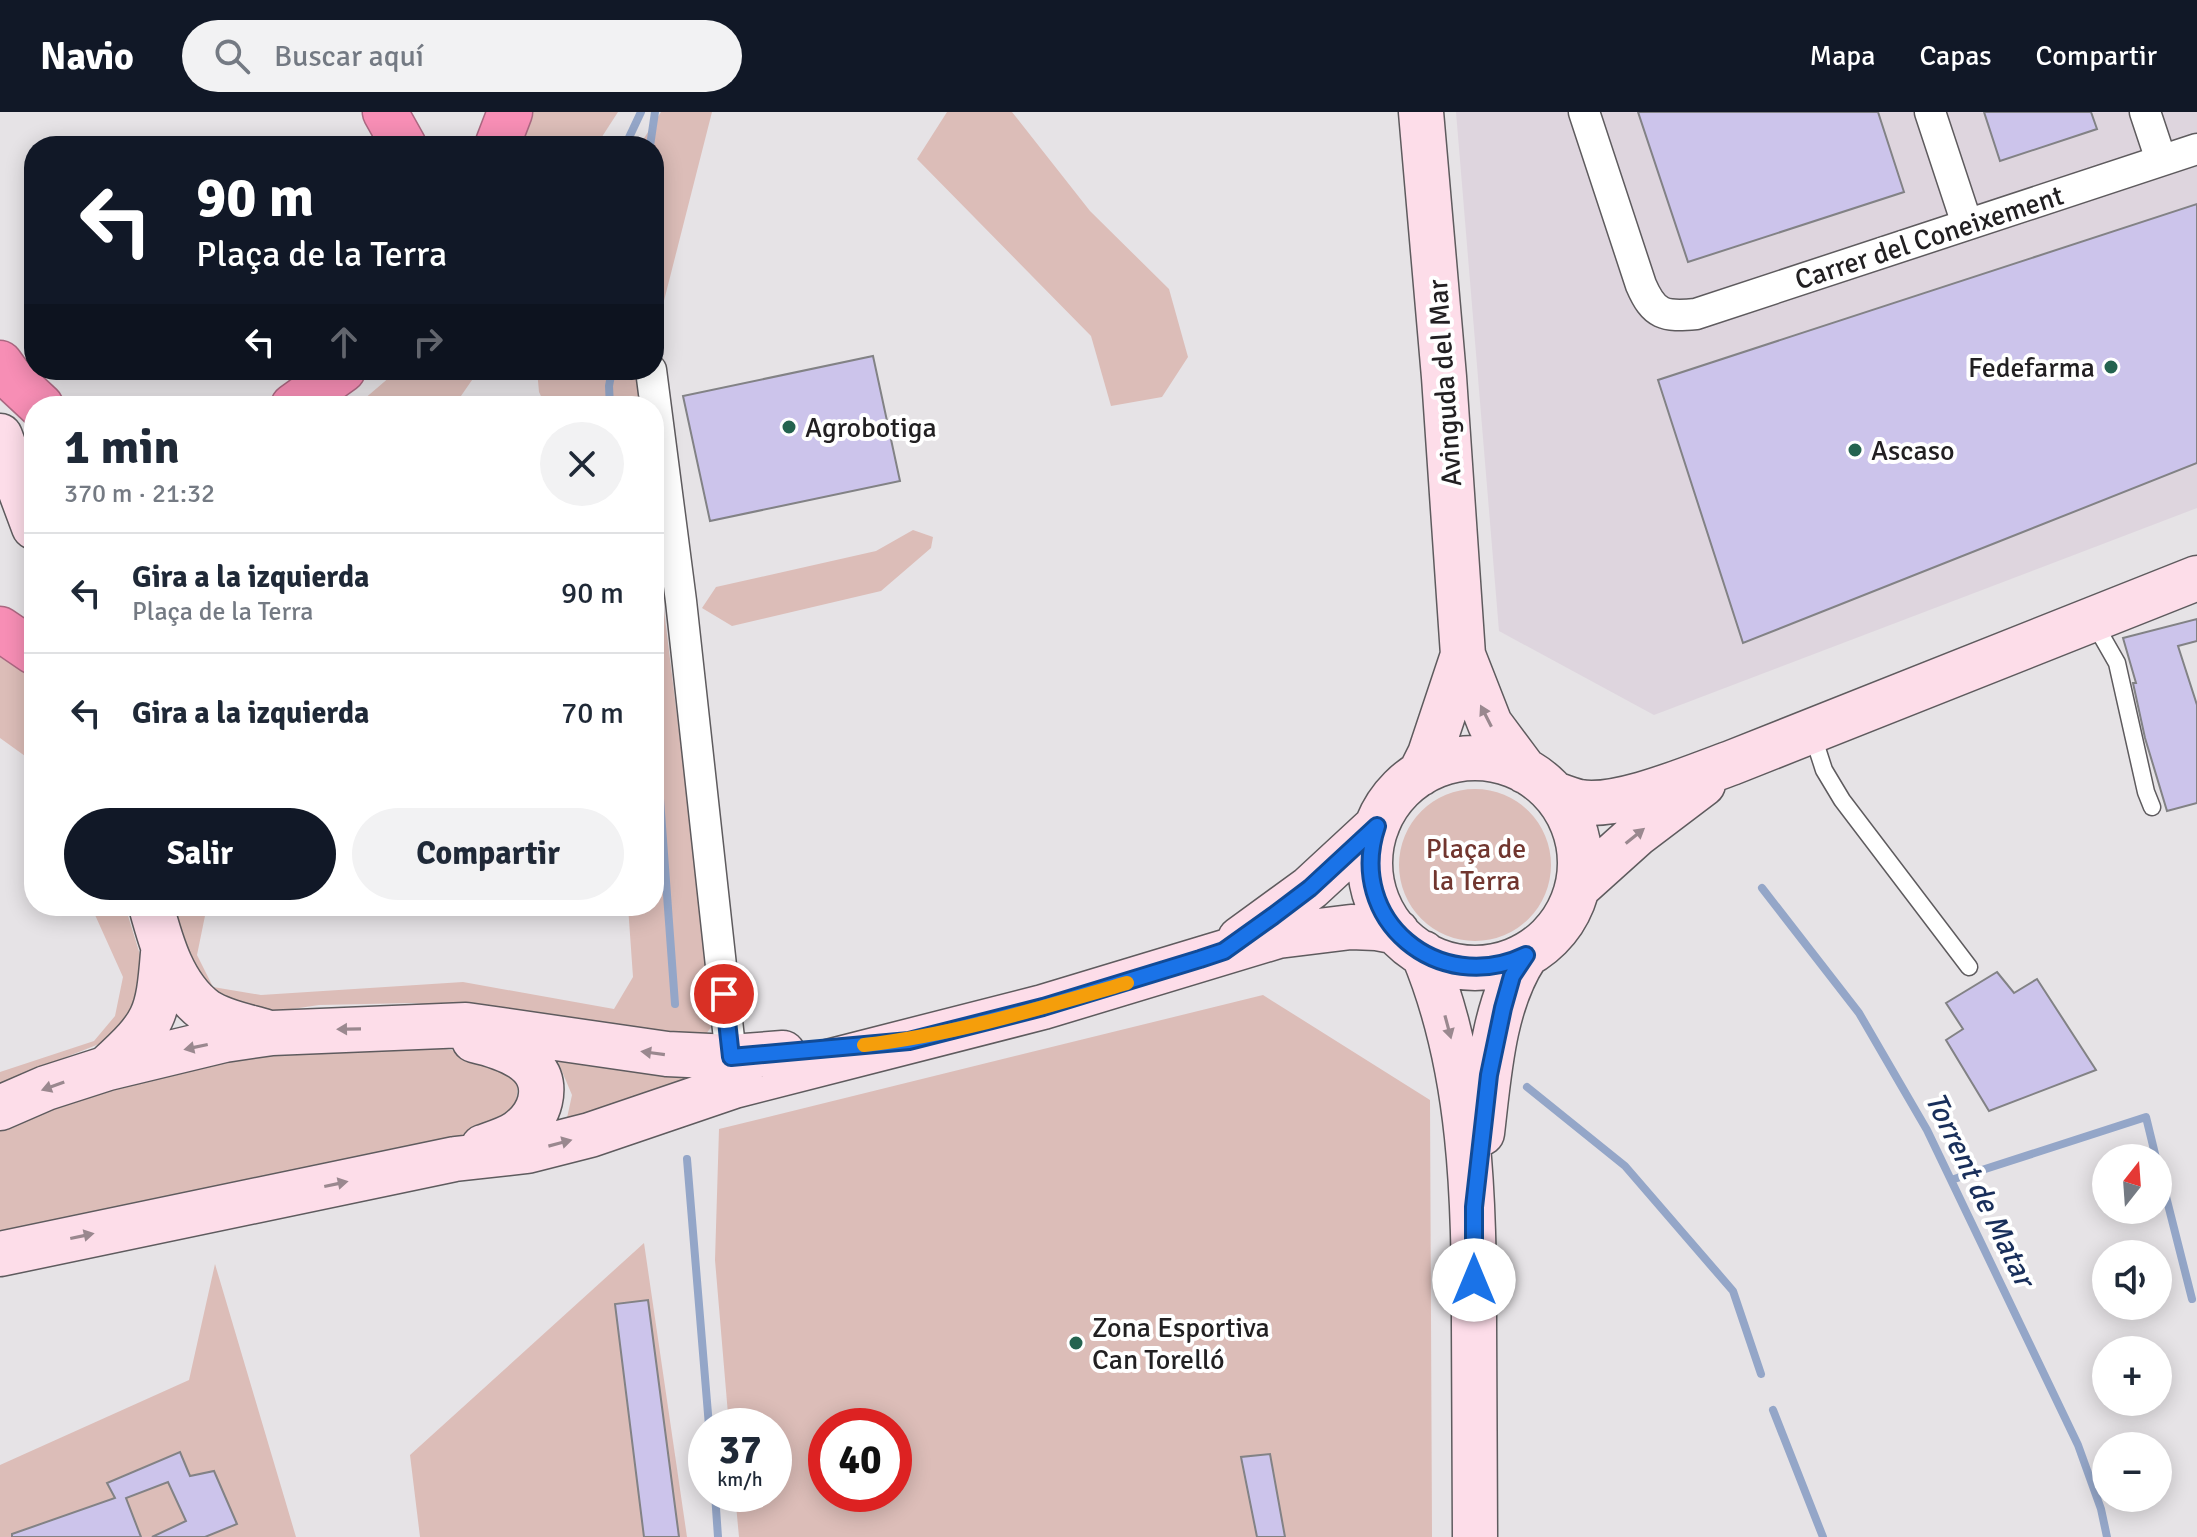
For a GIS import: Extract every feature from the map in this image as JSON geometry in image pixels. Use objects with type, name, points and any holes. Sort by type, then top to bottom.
[{"type":"highway","points":[[385,112],[398,136]]},
{"type":"highway","points":[[501,136],[510,112]]},
{"type":"highway","points":[[0,363],[30,396]]},
{"type":"highway","points":[[307,396],[329,380]]},
{"type":"highway","points":[[348,396],[366,380]]},
{"type":"highway","points":[[0,629],[24,645]]},
{"type":"main road","name":"Avinguda del Mar","points":[[1421,112],[1463,655],[1486,717],[1540,782]]},
{"type":"main road","points":[[0,436],[24,500]]},
{"type":"main road","points":[[1224,951],[1310,888],[1377,826],[1394,797],[1420,774],[1450,761],[1472,758],[1494,760],[1579,802],[1602,802],[1645,792],[1731,763],[2197,578]]},
{"type":"main road","name":"Avinguda del Mar","points":[[1420,774],[1430,754],[1463,655]]},
{"type":"main road","points":[[1577,888],[1637,834],[1731,763]]},
{"type":"main road","points":[[2,1253],[455,1159],[527,1151],[590,1135],[734,1086],[1043,1007],[1278,936],[1351,927],[1376,928],[1443,962],[1474,968],[1506,963],[1526,955],[1556,931],[1567,915],[1577,888],[1580,868],[1571,819],[1540,782]]},
{"type":"main road","points":[[1377,826],[1370,856],[1371,877],[1380,907],[1410,943],[1448,1024],[1458,1071],[1474,1207],[1475,1537]]},
{"type":"main road","points":[[108,1068],[152,1022],[160,995],[163,953],[154,916]]},
{"type":"main road","points":[[163,953],[190,995],[206,1010],[227,1021],[272,1033]]},
{"type":"main road","points":[[1474,1207],[1489,1075],[1500,1021],[1512,976],[1526,955]]},
{"type":"main road","points":[[0,1108],[46,1088],[108,1068],[224,1040],[272,1033],[466,1025],[667,1054],[731,1057],[909,1041]]},
{"type":"main road","points":[[426,1028],[496,1045],[517,1054],[532,1067],[540,1080],[539,1106],[531,1120],[516,1133],[455,1159]]},
{"type":"street","name":"Carrer del Coneixement","points":[[1584,112],[1648,301],[1659,313],[1676,316],[1696,314],[2197,149]]},
{"type":"street","points":[[1930,112],[1967,224]]},
{"type":"street","points":[[2145,112],[2161,160]]},
{"type":"street","points":[[664,470],[731,1057]]},
{"type":"lane","points":[[2092,620],[2117,663],[2152,807]]},
{"type":"lane","points":[[1812,731],[1824,770],[1842,800],[1969,967]]},
{"type":"shaded area","points":[[1456,112],[2197,112],[2197,508],[1654,715],[1499,631]]},
{"type":"green space","points":[[529,112],[618,112],[602,136],[520,136]]},
{"type":"green space","points":[[661,112],[712,112],[664,301],[664,136],[645,136]]},
{"type":"green space","points":[[947,112],[1012,112],[1090,211],[1169,289],[1188,357],[1162,397],[1111,406],[1091,336],[917,159]]},
{"type":"green space","points":[[386,380],[472,380],[461,396],[368,396]]},
{"type":"green space","points":[[538,380],[644,380],[643,396],[541,396]]},
{"type":"green space","points":[[913,530],[933,537],[931,548],[881,591],[732,626],[702,608],[716,587],[876,551]]},
{"type":"green space","points":[[664,611],[715,1022],[703,1038],[486,1009],[412,1003],[319,1005],[272,1012],[209,998],[179,945],[175,916],[205,916],[197,955],[213,987],[261,995],[463,982],[614,1009],[633,977],[629,916],[664,916]]},
{"type":"green space","points":[[0,645],[24,665],[24,755],[0,738]]},
{"type":"green space","name":"Plaça de la Terra","points":[[1475,789],[1504,795],[1528,812],[1545,836],[1551,865],[1545,894],[1528,918],[1504,935],[1475,941],[1446,935],[1422,918],[1405,894],[1399,865],[1405,836],[1422,812],[1446,795]]},
{"type":"green space","points":[[96,916],[128,916],[141,958],[139,1008],[117,1037],[0,1083],[0,1072],[94,1041],[115,1016],[123,977]]},
{"type":"green space","name":"Zona Esportiva Can Torelló","points":[[1263,995],[1430,1100],[1432,1537],[739,1537],[737,1512],[792,1512],[792,1408],[727,1408],[715,1260],[719,1129]]},
{"type":"green space","points":[[336,1048],[446,1049],[484,1056],[516,1078],[516,1101],[506,1115],[469,1137],[0,1233],[0,1131],[99,1088],[241,1059]]},
{"type":"green space","points":[[553,1050],[717,1072],[567,1118],[572,1095]]},
{"type":"green space","points":[[644,1243],[687,1537],[420,1537],[410,1455]]},
{"type":"green space","points":[[215,1264],[296,1537],[0,1537],[0,1465],[189,1380]]},
{"type":"building","points":[[1638,112],[1878,112],[1904,192],[1688,262]]},
{"type":"building","points":[[1984,112],[2091,112],[2097,129],[2000,161]]},
{"type":"building","name":"Ascaso","points":[[2197,204],[2197,463],[1743,643],[1658,380]]},
{"type":"building","name":"Agrobotiga","points":[[873,356],[900,481],[710,521],[683,396]]},
{"type":"building","points":[[2197,619],[2197,641],[2178,646],[2197,705],[2197,803],[2167,811],[2145,738],[2133,683],[2136,683],[2123,638]]},
{"type":"building","points":[[1997,972],[2014,993],[2037,979],[2096,1070],[1989,1111],[1946,1040],[1963,1029],[1946,1003]]},
{"type":"building","points":[[648,1300],[679,1537],[644,1537],[615,1304]]},
{"type":"building","points":[[180,1452],[190,1476],[214,1471],[237,1524],[205,1537],[152,1537],[186,1521],[168,1482],[126,1498],[141,1537],[12,1537],[12,1534],[115,1498],[107,1483]]},
{"type":"building","points":[[1270,1454],[1285,1537],[1257,1537],[1241,1457]]},
{"type":"waterway","points":[[630,136],[641,112]]},
{"type":"waterway","points":[[651,136],[655,112]]},
{"type":"waterway","points":[[610,380],[610,396]]},
{"type":"waterway","points":[[664,854],[675,1004]]},
{"type":"waterway","name":"Torrent de Matar","points":[[1762,888],[1859,1013],[1927,1130],[2078,1445],[2101,1509],[2107,1537]]},
{"type":"waterway","points":[[1527,1087],[1625,1166],[1733,1291],[1761,1374]]},
{"type":"waterway","points":[[1951,1180],[2146,1117],[2153,1144]]},
{"type":"waterway","points":[[687,1159],[708,1408]]},
{"type":"waterway","points":[[2172,1220],[2192,1299]]},
{"type":"waterway","points":[[1773,1410],[1823,1537]]},
{"type":"waterway","points":[[716,1512],[718,1537]]},
{"type":"slow traffic","points":[[864,1045],[909,1041],[1127,983]]},
{"type":"place","name":"Fedefarma","points":[[2111,367]]},
{"type":"place","name":"Agrobotiga","points":[[789,427]]},
{"type":"place","name":"Ascaso","points":[[1855,450]]},
{"type":"place","name":"Zona Esportiva Can Torelló","points":[[1076,1343]]},
{"type":"route","points":[[724,994],[731,1057],[909,1041],[1043,1007],[1224,951],[1310,888],[1377,826],[1370,856],[1376,897],[1391,924],[1409,944],[1432,958],[1463,967],[1496,966],[1526,955],[1512,976],[1489,1075],[1474,1207],[1474,1280]]}]
